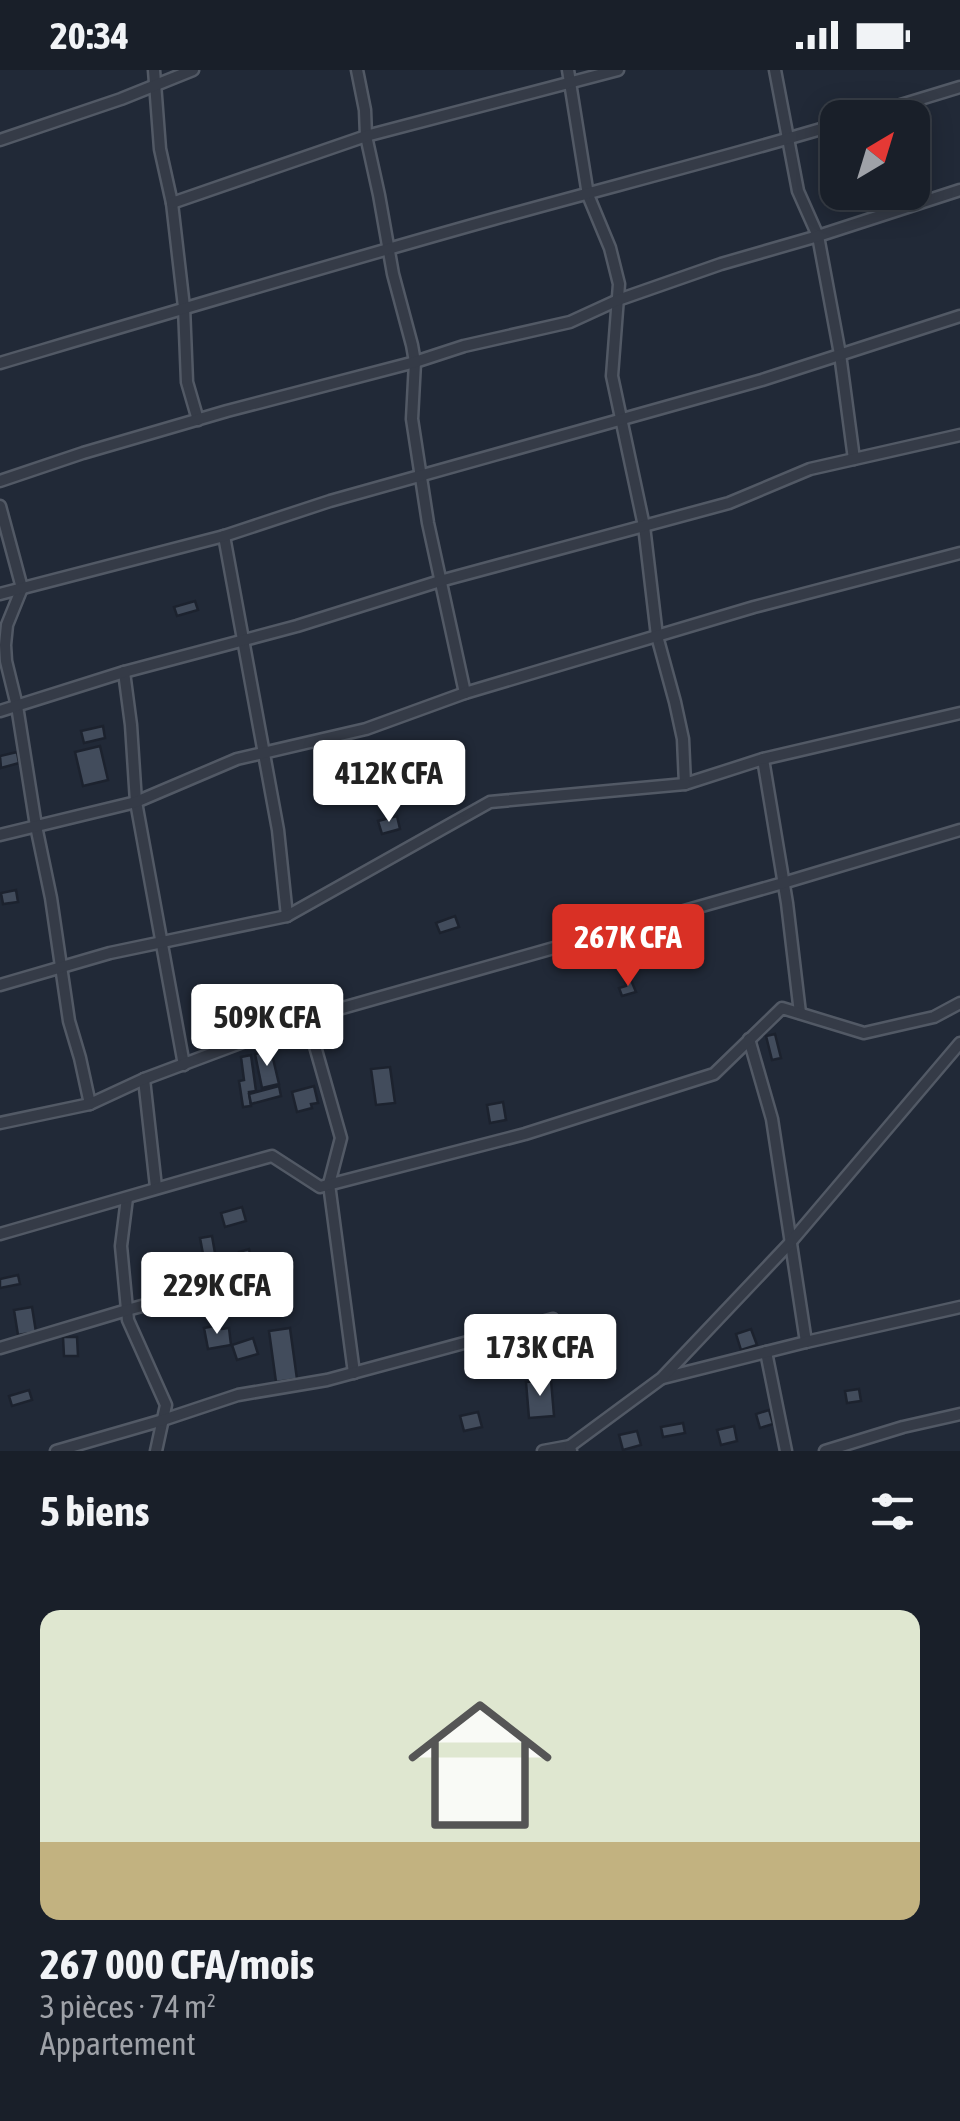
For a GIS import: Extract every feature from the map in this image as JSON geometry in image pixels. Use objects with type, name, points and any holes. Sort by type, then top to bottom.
[{"type":"street","points":[[154,70],[160,149],[172,203],[184,307],[187,382],[198,420]]},
{"type":"street","points":[[0,140],[193,70]]},
{"type":"street","points":[[358,70],[366,136],[388,249],[415,362],[412,419],[420,476],[465,693]]},
{"type":"street","points":[[568,70],[588,195],[619,284],[612,376],[644,526],[657,636],[683,738],[686,784]]},
{"type":"street","points":[[172,203],[366,136],[618,70]]},
{"type":"street","points":[[775,70],[798,191],[818,236],[854,459]]},
{"type":"street","points":[[917,100],[960,87]]},
{"type":"street","points":[[0,363],[184,307],[820,129]]},
{"type":"street","points":[[0,481],[198,420],[464,346],[570,322],[618,300],[721,264],[960,190]]},
{"type":"street","points":[[0,594],[224,536],[330,501],[762,380],[960,316]]},
{"type":"street","points":[[0,710],[440,581],[737,500],[810,469],[960,435]]},
{"type":"street","points":[[0,506],[22,588],[7,625],[6,661],[51,898],[69,1022],[90,1104]]},
{"type":"street","points":[[224,536],[278,830],[287,916]]},
{"type":"street","points":[[0,835],[136,802],[237,759],[366,729],[465,693],[754,607],[960,552]]},
{"type":"street","points":[[124,672],[136,802],[184,1064]]},
{"type":"street","points":[[0,986],[162,941],[287,916],[490,802],[686,784],[763,759],[960,713]]},
{"type":"street","points":[[763,759],[800,1013]]},
{"type":"street","points":[[0,1123],[90,1104],[307,1018],[960,830]]},
{"type":"street","points":[[0,1234],[272,1156],[320,1187],[524,1134],[714,1074],[782,1008],[864,1032],[934,1017],[960,1004]]},
{"type":"street","points":[[307,1018],[341,1138],[328,1184],[354,1373]]},
{"type":"street","points":[[749,1039],[772,1119],[806,1342]]},
{"type":"street","points":[[543,1451],[570,1449],[662,1378],[789,1244],[960,1043]]},
{"type":"street","points":[[144,1080],[156,1187]]},
{"type":"street","points":[[127,1198],[120,1246],[128,1320],[166,1405],[156,1451]]},
{"type":"street","points":[[0,1348],[286,1268]]},
{"type":"street","points":[[662,1378],[960,1307]]},
{"type":"street","points":[[56,1451],[238,1394],[326,1380],[553,1319]]},
{"type":"street","points":[[766,1352],[786,1451]]},
{"type":"street","points":[[825,1451],[960,1414]]},
{"type":"building","points":[[195,601],[198,610],[177,616],[174,607]]},
{"type":"building","points":[[103,726],[105,738],[84,743],[81,731]]},
{"type":"building","points":[[100,746],[108,780],[83,786],[75,752]]},
{"type":"building","points":[[457,747],[461,767],[450,769],[446,749]]},
{"type":"building","points":[[17,752],[19,763],[1,768],[0,756]]},
{"type":"building","points":[[397,816],[400,829],[382,834],[378,821]]},
{"type":"building","points":[[16,890],[18,902],[3,904],[1,893]]},
{"type":"building","points":[[455,916],[459,927],[440,933],[436,923]]},
{"type":"building","points":[[631,980],[636,992],[622,996],[619,988]]},
{"type":"building","points":[[775,1034],[781,1058],[772,1060],[766,1036]]},
{"type":"building","points":[[271,1050],[279,1084],[262,1088],[255,1054]]},
{"type":"building","points":[[251,1055],[256,1091],[249,1092],[251,1106],[243,1107],[241,1057]]},
{"type":"building","points":[[390,1067],[395,1103],[376,1105],[371,1069]]},
{"type":"building","points":[[279,1086],[281,1096],[251,1104],[249,1094]]},
{"type":"building","points":[[314,1086],[318,1103],[297,1112],[292,1092]]},
{"type":"building","points":[[503,1102],[506,1120],[490,1123],[487,1105]]},
{"type":"building","points":[[242,1207],[246,1221],[225,1227],[221,1213]]},
{"type":"building","points":[[212,1236],[215,1253],[203,1254],[200,1238]]},
{"type":"building","points":[[249,1249],[253,1268],[243,1271],[239,1252]]},
{"type":"building","points":[[18,1275],[20,1284],[0,1288],[0,1279]]},
{"type":"building","points":[[32,1307],[36,1332],[18,1335],[14,1310]]},
{"type":"building","points":[[220,1325],[222,1329],[229,1328],[231,1345],[208,1349],[204,1328]]},
{"type":"building","points":[[290,1328],[297,1379],[276,1382],[269,1331]]},
{"type":"building","points":[[751,1329],[757,1345],[741,1350],[736,1334]]},
{"type":"building","points":[[63,1337],[77,1337],[78,1356],[64,1356]]},
{"type":"building","points":[[253,1338],[258,1354],[237,1360],[232,1345]]},
{"type":"building","points":[[551,1380],[554,1416],[529,1418],[526,1382]]},
{"type":"building","points":[[859,1389],[861,1401],[847,1403],[845,1391]]},
{"type":"building","points":[[29,1390],[32,1400],[12,1406],[9,1396]]},
{"type":"building","points":[[769,1410],[773,1424],[760,1428],[756,1414]]},
{"type":"building","points":[[478,1412],[482,1427],[464,1431],[460,1416]]},
{"type":"building","points":[[683,1423],[685,1433],[663,1437],[661,1427]]},
{"type":"building","points":[[734,1426],[737,1441],[721,1445],[717,1430]]},
{"type":"building","points":[[637,1431],[641,1445],[623,1450],[619,1435]]}]
